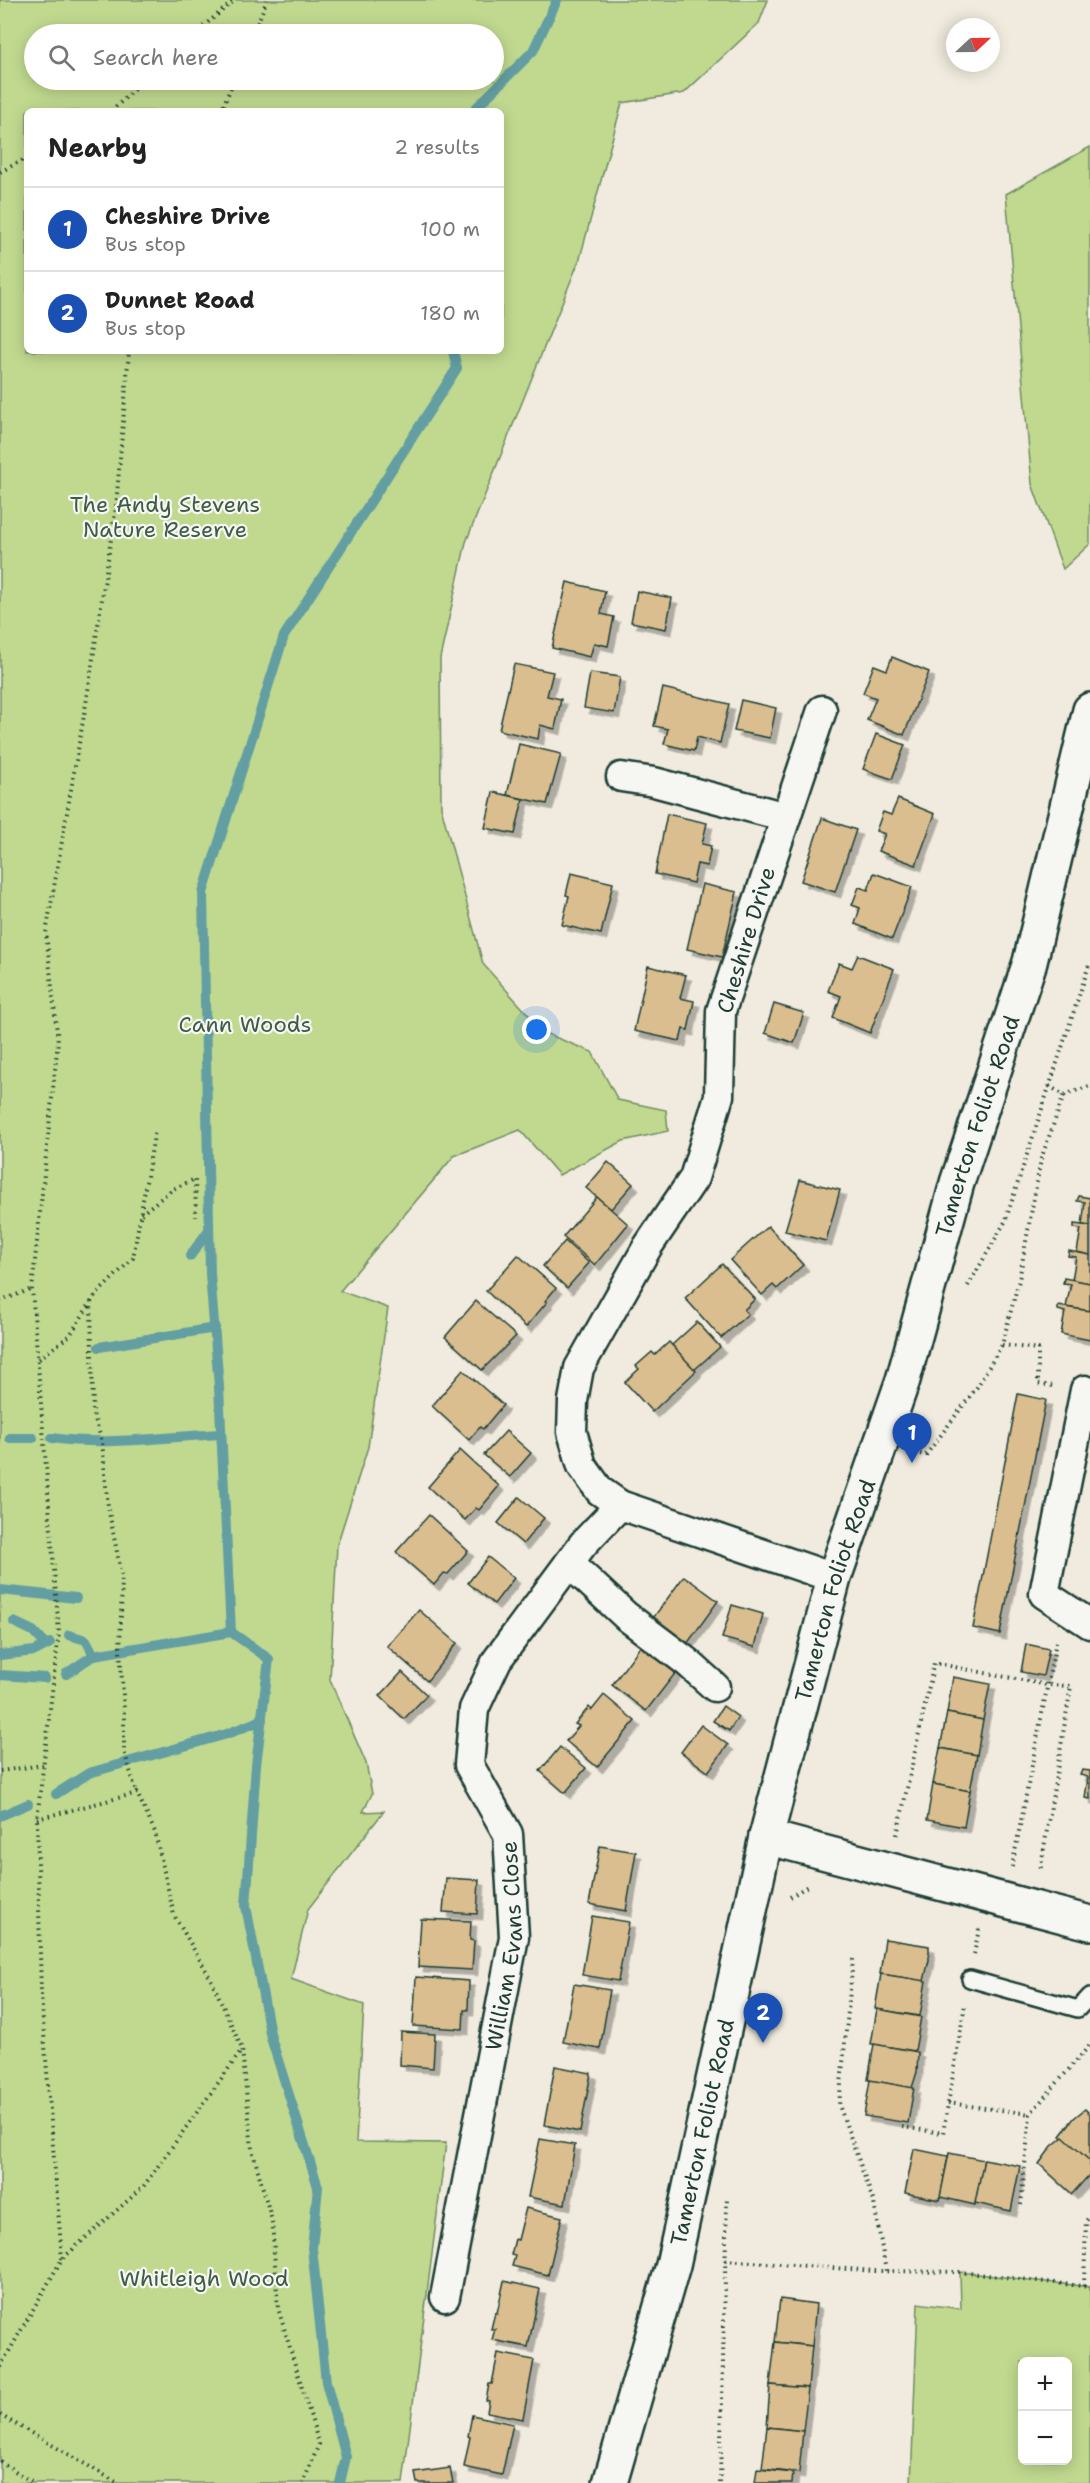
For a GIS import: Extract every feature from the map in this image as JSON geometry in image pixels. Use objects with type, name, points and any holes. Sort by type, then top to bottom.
[{"type":"main road","name":"Tamerton Foliot Road","points":[[610,2483],[629,2409],[673,2265],[766,1837],[834,1578],[882,1446],[903,1380],[957,1183],[1030,962],[1090,710]]},
{"type":"main road","points":[[766,1837],[1090,1923]]},
{"type":"main road","name":"Tamerton Foliot Road","points":[[628,2483],[629,2409]]},
{"type":"street","name":"Cheshire Drive","points":[[822,710],[720,1011],[719,1096],[694,1178],[648,1246],[579,1368],[573,1401],[572,1432],[582,1466],[600,1491],[620,1504],[834,1578]]},
{"type":"street","points":[[621,777],[654,782],[786,817]]},
{"type":"street","points":[[1085,1390],[1044,1594],[1090,1624]]},
{"type":"street","name":"William Evans Close","points":[[445,2297],[514,1936],[508,1834],[469,1765],[474,1710],[497,1660],[583,1544],[620,1504]]},
{"type":"street","points":[[569,1563],[626,1616],[687,1662],[715,1688]]},
{"type":"lane","points":[[970,1978],[1078,2009],[1090,1996]]},
{"type":"path","points":[[206,24],[235,0]]},
{"type":"path","points":[[257,24],[267,0]]},
{"type":"path","points":[[114,108],[134,90]]},
{"type":"path","points":[[222,108],[230,90]]},
{"type":"path","points":[[0,172],[24,160]]},
{"type":"path","points":[[62,2259],[41,1996],[37,1819],[59,1633],[32,1289],[58,1041],[46,933],[87,698],[117,506],[129,354]]},
{"type":"path","points":[[924,1302],[965,1292],[1005,1222],[1090,962]]},
{"type":"path","points":[[1048,1086],[1064,1095],[1090,1086]]},
{"type":"path","points":[[882,1446],[926,1455],[977,1387],[1002,1345],[1019,1280],[1041,1159],[1064,1095]]},
{"type":"path","points":[[39,1359],[70,1335],[91,1301],[133,1258],[155,1130]]},
{"type":"path","points":[[140,1214],[173,1189],[195,1179],[196,1218]]},
{"type":"path","points":[[0,1301],[32,1289]]},
{"type":"path","points":[[91,1301],[93,1414],[102,1441],[108,1507],[122,1577],[120,1650],[124,1751],[137,1793],[155,1832],[174,1916],[212,1982],[242,2049],[252,2149],[272,2222],[278,2308],[319,2444],[303,2483]]},
{"type":"path","points":[[1002,1345],[1038,1349],[1038,1364]]},
{"type":"path","points":[[1020,1904],[1047,1685],[1063,1606]]},
{"type":"path","points":[[890,1870],[934,1663],[1047,1685],[1071,1686],[1020,1904]]},
{"type":"path","points":[[0,1771],[43,1765]]},
{"type":"path","points":[[37,1819],[137,1793]]},
{"type":"path","points":[[783,1903],[846,1858]]},
{"type":"path","points":[[902,2127],[943,2133],[978,1933]]},
{"type":"path","points":[[853,1959],[839,2105],[874,2203],[886,2271]]},
{"type":"path","points":[[1021,2205],[1030,2114],[1090,2045]]},
{"type":"path","points":[[0,2367],[62,2259],[143,2187],[242,2049]]},
{"type":"path","points":[[948,2103],[1030,2114]]},
{"type":"path","points":[[720,2483],[728,2189]]},
{"type":"path","points":[[1084,2286],[1086,2221],[1090,2216]]},
{"type":"path","points":[[725,2260],[886,2271],[960,2272],[1090,2286]]},
{"type":"path","points":[[0,2415],[118,2483]]},
{"type":"path","points":[[0,2461],[33,2483]]},
{"type":"green space","points":[[0,0],[768,0],[759,23],[684,93],[622,103],[580,258],[466,542],[440,658],[441,807],[483,964],[545,1033],[592,1052],[618,1100],[666,1110],[668,1131],[623,1141],[559,1175],[520,1130],[454,1156],[340,1291],[388,1308],[368,1447],[337,1545],[330,1680],[366,1763],[372,1794],[363,1812],[384,1811],[308,1909],[291,1979],[364,2005],[356,2142],[446,2143],[403,2483],[0,2483]]},
{"type":"green space","points":[[1090,147],[1090,544],[1063,569],[1032,484],[1006,194]]},
{"type":"green space","points":[[960,2272],[1090,2287],[1090,2483],[911,2483],[918,2303],[961,2309]]},
{"type":"building","points":[[567,582],[605,591],[601,614],[614,617],[608,646],[594,643],[590,657],[552,648]]},
{"type":"building","points":[[637,591],[672,598],[666,629],[631,622]]},
{"type":"building","points":[[892,657],[929,672],[904,735],[867,720],[876,698],[863,693],[874,665],[887,670]]},
{"type":"building","points":[[514,664],[553,672],[547,696],[561,699],[555,729],[540,725],[538,739],[499,730]]},
{"type":"building","points":[[590,673],[620,677],[614,713],[584,708]]},
{"type":"building","points":[[663,688],[729,704],[720,743],[697,737],[694,751],[664,744],[668,729],[654,726]]},
{"type":"building","points":[[741,700],[776,708],[770,738],[734,731]]},
{"type":"building","points":[[876,734],[905,745],[892,779],[863,769]]},
{"type":"building","points":[[519,744],[561,754],[547,804],[507,795]]},
{"type":"building","points":[[493,792],[523,799],[515,834],[485,828]]},
{"type":"building","points":[[898,799],[935,814],[916,865],[878,851],[885,834],[876,831],[883,812],[891,815]]},
{"type":"building","points":[[667,814],[707,823],[702,844],[711,846],[707,866],[697,864],[693,883],[655,874]]},
{"type":"building","points":[[822,818],[856,830],[835,892],[801,881]]},
{"type":"building","points":[[571,873],[613,883],[601,934],[562,925],[569,896],[566,895]]},
{"type":"building","points":[[874,873],[912,887],[892,939],[855,924],[860,908],[852,905],[859,887],[868,890]]},
{"type":"building","points":[[702,884],[737,892],[722,957],[687,949]]},
{"type":"building","points":[[858,955],[894,969],[870,1033],[833,1018],[841,996],[828,991],[839,963],[852,968]]},
{"type":"building","points":[[648,966],[686,975],[680,998],[694,1001],[688,1030],[683,1029],[680,1041],[634,1031]]},
{"type":"building","points":[[774,1004],[804,1013],[794,1043],[765,1033]]},
{"type":"building","points":[[608,1162],[633,1184],[611,1209],[586,1188]]},
{"type":"building","points":[[800,1180],[840,1190],[826,1241],[785,1231]]},
{"type":"building","points":[[1079,1196],[1090,1198],[1090,1226],[1082,1225],[1085,1202],[1077,1201]]},
{"type":"building","points":[[597,1197],[628,1224],[595,1265],[563,1237]]},
{"type":"building","points":[[1074,1224],[1090,1226],[1090,1255],[1077,1252],[1081,1229],[1074,1228]]},
{"type":"building","points":[[768,1226],[803,1265],[777,1289],[773,1285],[762,1295],[730,1260]]},
{"type":"building","points":[[565,1241],[589,1263],[567,1288],[543,1266]]},
{"type":"building","points":[[1069,1251],[1090,1255],[1090,1283],[1072,1280],[1076,1257],[1068,1256]]},
{"type":"building","points":[[518,1255],[556,1288],[526,1327],[486,1291]]},
{"type":"building","points":[[722,1264],[755,1299],[744,1310],[748,1314],[721,1338],[685,1298]]},
{"type":"building","points":[[1064,1278],[1090,1283],[1090,1311],[1066,1307],[1071,1284],[1063,1283]]},
{"type":"building","points":[[476,1301],[516,1336],[482,1370],[445,1337]]},
{"type":"building","points":[[1058,1306],[1090,1311],[1090,1340],[1061,1334],[1065,1312],[1058,1310]]},
{"type":"building","points":[[697,1322],[720,1347],[694,1370],[672,1345]]},
{"type":"building","points":[[669,1342],[696,1371],[652,1412],[625,1382],[639,1369],[636,1366],[652,1352],[655,1355]]},
{"type":"building","points":[[463,1370],[503,1405],[483,1429],[480,1427],[469,1440],[432,1406]]},
{"type":"building","points":[[1018,1394],[1046,1400],[1000,1634],[973,1628]]},
{"type":"building","points":[[506,1431],[531,1453],[510,1477],[484,1455]]},
{"type":"building","points":[[460,1450],[499,1486],[479,1510],[476,1508],[465,1520],[428,1487]]},
{"type":"building","points":[[519,1497],[544,1518],[523,1544],[498,1523]]},
{"type":"building","points":[[429,1515],[468,1551],[448,1574],[444,1573],[434,1585],[396,1552]]},
{"type":"building","points":[[488,1557],[514,1578],[494,1604],[468,1583]]},
{"type":"building","points":[[684,1576],[718,1601],[687,1644],[653,1618]]},
{"type":"building","points":[[732,1605],[763,1614],[755,1647],[722,1638]]},
{"type":"building","points":[[419,1610],[457,1643],[427,1681],[387,1646]]},
{"type":"building","points":[[642,1644],[677,1671],[646,1711],[612,1685]]},
{"type":"building","points":[[1026,1644],[1049,1649],[1043,1676],[1021,1672]]},
{"type":"building","points":[[402,1672],[427,1695],[404,1719],[380,1696]]},
{"type":"building","points":[[953,1677],[990,1684],[983,1720],[947,1713]]},
{"type":"building","points":[[604,1695],[635,1721],[597,1767],[566,1741],[579,1726],[575,1724],[589,1707],[592,1710]]},
{"type":"building","points":[[723,1706],[738,1717],[729,1731],[713,1721]]},
{"type":"building","points":[[947,1713],[983,1720],[977,1755],[940,1748]]},
{"type":"building","points":[[701,1725],[728,1745],[708,1772],[681,1752]]},
{"type":"building","points":[[560,1747],[586,1768],[565,1793],[540,1771]]},
{"type":"building","points":[[940,1748],[977,1755],[970,1791],[933,1784]]},
{"type":"building","points":[[1082,1770],[1090,1771],[1090,1799],[1085,1798],[1088,1777],[1080,1775]]},
{"type":"building","points":[[933,1784],[970,1791],[964,1827],[927,1820]]},
{"type":"building","points":[[600,1846],[636,1852],[626,1911],[589,1904]]},
{"type":"building","points":[[446,1878],[479,1880],[477,1914],[443,1912]]},
{"type":"building","points":[[592,1916],[629,1922],[618,1981],[582,1975]]},
{"type":"building","points":[[421,1919],[471,1921],[470,1940],[474,1941],[472,1970],[418,1967]]},
{"type":"building","points":[[885,1939],[929,1946],[929,1960],[924,1981],[880,1974]]},
{"type":"building","points":[[881,1974],[926,1981],[920,2016],[875,2009]]},
{"type":"building","points":[[416,1977],[469,1981],[468,2010],[464,2010],[463,2029],[413,2026]]},
{"type":"building","points":[[574,1984],[610,1990],[600,2049],[563,2042]]},
{"type":"building","points":[[877,2009],[921,2017],[915,2051],[871,2044]]},
{"type":"building","points":[[401,2032],[435,2034],[433,2068],[400,2065]]},
{"type":"building","points":[[874,2044],[918,2052],[917,2072],[912,2088],[868,2080]]},
{"type":"building","points":[[555,2066],[591,2073],[580,2132],[544,2125]]},
{"type":"building","points":[[870,2080],[914,2088],[908,2123],[864,2116]]},
{"type":"building","points":[[1085,2109],[1090,2114],[1090,2161],[1060,2136],[1074,2118]]},
{"type":"building","points":[[1063,2137],[1090,2161],[1090,2174],[1072,2194],[1039,2164],[1052,2146]]},
{"type":"building","points":[[540,2139],[575,2145],[565,2204],[528,2197]]},
{"type":"building","points":[[914,2149],[948,2156],[940,2200],[905,2193]]},
{"type":"building","points":[[949,2153],[984,2160],[975,2205],[940,2197]]},
{"type":"building","points":[[984,2159],[1020,2166],[1011,2211],[975,2203]]},
{"type":"building","points":[[526,2208],[562,2217],[548,2275],[512,2266],[515,2256],[511,2255],[515,2239],[518,2240]]},
{"type":"building","points":[[504,2281],[540,2289],[528,2347],[492,2340],[495,2329],[491,2329]]},
{"type":"building","points":[[780,2299],[816,2304],[812,2346],[775,2342]]},
{"type":"building","points":[[775,2342],[812,2346],[808,2388],[770,2385]]},
{"type":"building","points":[[498,2353],[534,2360],[523,2419],[487,2412],[489,2401],[486,2400],[489,2384],[492,2384]]},
{"type":"building","points":[[770,2385],[808,2388],[803,2431],[767,2427]]},
{"type":"building","points":[[472,2415],[513,2424],[502,2475],[464,2467]]},
{"type":"building","points":[[767,2427],[803,2431],[799,2473],[762,2469]]},
{"type":"building","points":[[450,2468],[453,2483],[417,2483],[415,2473]]},
{"type":"building","points":[[757,2469],[793,2473],[792,2483],[755,2483]]},
{"type":"waterway","points":[[504,80],[533,51],[557,0]]},
{"type":"waterway","points":[[476,108],[494,90]]},
{"type":"waterway","points":[[340,2483],[346,2457],[326,2382],[312,2248],[318,2187],[271,2038],[246,1906],[256,1765],[269,1659],[231,1632],[219,1387],[210,1274],[203,893],[284,636],[457,368],[454,354]]},
{"type":"waterway","points":[[190,1256],[209,1230]]},
{"type":"waterway","points":[[99,1347],[215,1328]]},
{"type":"waterway","points":[[52,1438],[115,1441],[220,1434]]},
{"type":"waterway","points":[[10,1438],[33,1438]]},
{"type":"waterway","points":[[0,1590],[76,1598]]},
{"type":"waterway","points":[[14,1622],[33,1631],[46,1645]]},
{"type":"waterway","points":[[66,1674],[94,1655],[231,1632]]},
{"type":"waterway","points":[[69,1635],[86,1640],[94,1655]]},
{"type":"waterway","points":[[0,1655],[35,1651],[50,1643]]},
{"type":"waterway","points":[[0,1675],[45,1678]]},
{"type":"waterway","points":[[56,1794],[89,1773],[227,1734],[262,1720]]},
{"type":"waterway","points":[[0,1816],[28,1804]]},
{"type":"place","name":"Cheshire Drive","points":[[912,1463]]},
{"type":"place","name":"Dunnet Road","points":[[763,2043]]},
{"type":"park label","name":"The Andy Stevens Nature Reserve","points":[[165,516]]},
{"type":"park label","name":"Cann Woods","points":[[245,1024]]},
{"type":"park label","name":"Whitleigh Wood","points":[[204,2278]]}]
